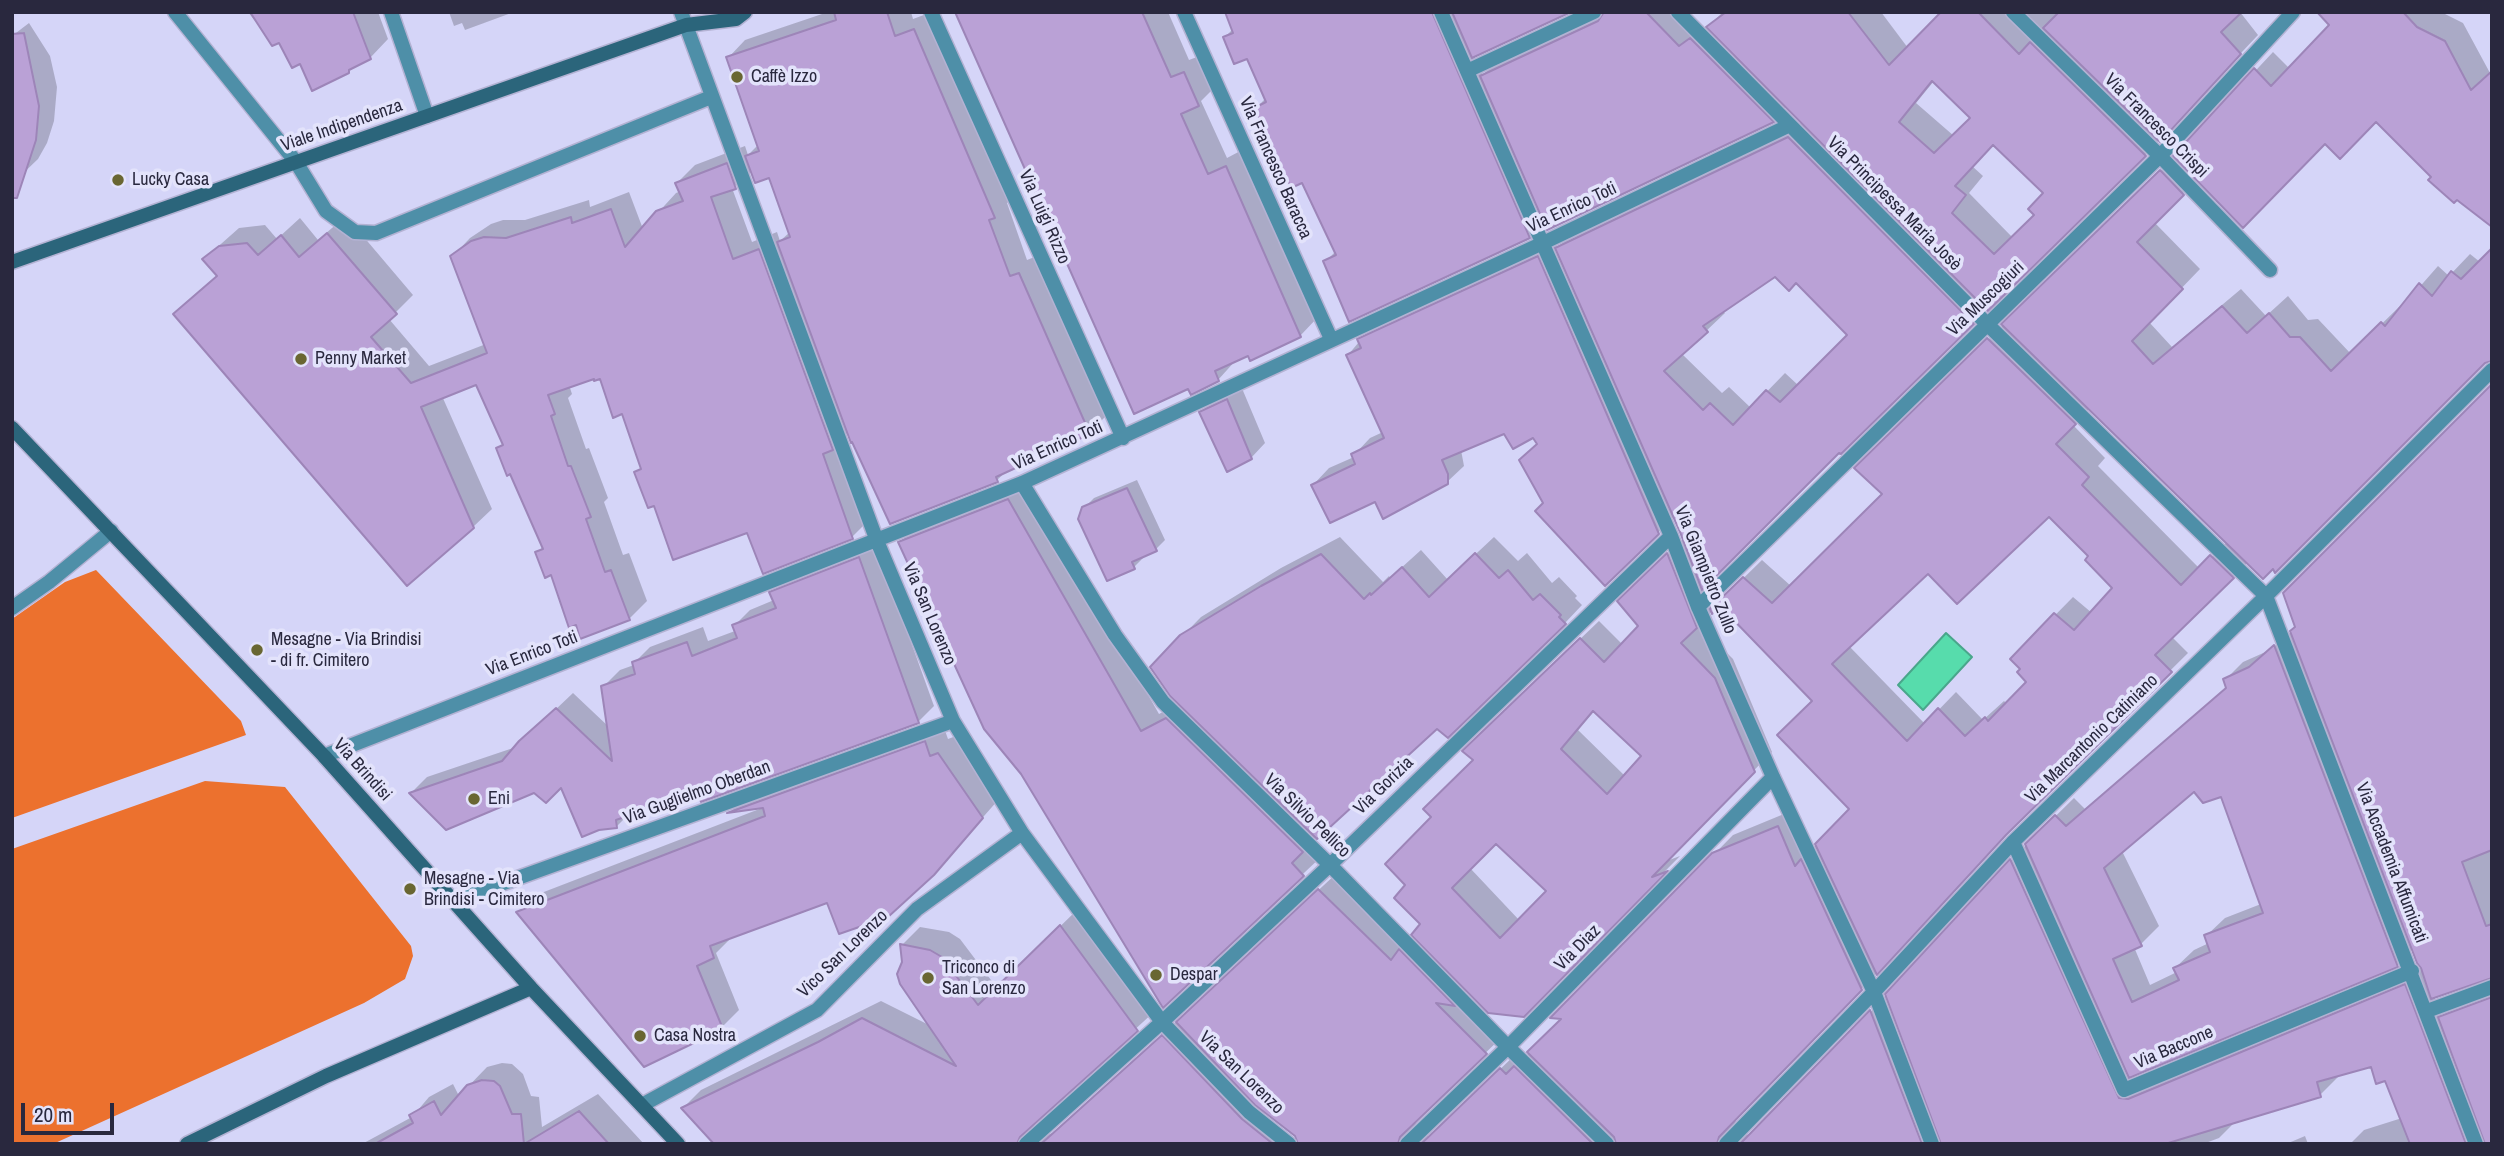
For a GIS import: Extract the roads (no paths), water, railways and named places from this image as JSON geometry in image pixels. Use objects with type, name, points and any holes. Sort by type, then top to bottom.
[{"type":"main road","points":[[683,19],[697,12]]},
{"type":"main road","name":"Viale Indipendenza","points":[[12,262],[427,116],[683,19],[736,19],[745,12]]},
{"type":"main road","name":"Via Brindisi","points":[[12,428],[324,756],[531,988],[678,1144]]},
{"type":"main road","points":[[187,1144],[326,1076],[531,988]]},
{"type":"street","points":[[175,12],[296,162],[326,211],[355,232],[376,233],[711,97]]},
{"type":"street","points":[[391,12],[427,116]]},
{"type":"street","name":"Via Luigi Rizzo","points":[[931,12],[1123,438]]},
{"type":"street","name":"Via Francesco Baracca","points":[[1184,12],[1331,340]]},
{"type":"street","name":"Via Giampietro Zullo","points":[[1441,12],[1544,243],[1773,777],[1874,992],[1932,1144]]},
{"type":"street","points":[[1467,71],[1594,12]]},
{"type":"street","name":"Via Principessa Maria Josè","points":[[1678,12],[1987,324],[2266,596]]},
{"type":"street","name":"Via Francesco Crispi","points":[[2013,12],[2160,156],[2270,270]]},
{"type":"street","name":"Via Muscogiuri","points":[[1698,607],[2160,156],[2293,12]]},
{"type":"street","name":"Via San Lorenzo","points":[[683,19],[877,541],[953,721],[1022,833],[1162,1022],[1250,1112],[1289,1144]]},
{"type":"street","name":"Via Enrico Toti","points":[[324,756],[1022,483],[1544,243],[1788,126]]},
{"type":"street","name":"Via Marcantonio Catiniano","points":[[1726,1144],[1874,992],[2013,842],[2266,596],[2492,369]]},
{"type":"street","name":"Via Silvio Pellico","points":[[1022,483],[1115,635],[1163,702],[1330,865],[1607,1144]]},
{"type":"street","points":[[12,608],[50,582],[111,531]]},
{"type":"street","name":"Via Gorizia","points":[[1026,1144],[1330,865],[1671,536]]},
{"type":"street","name":"Via Accademia Affumicati","points":[[2266,596],[2412,971],[2476,1144]]},
{"type":"street","name":"Via Guglielmo Oberdan","points":[[454,901],[953,721]]},
{"type":"street","name":"Via Diaz","points":[[1407,1144],[1508,1047],[1773,777]]},
{"type":"street","name":"Vico San Lorenzo","points":[[642,1105],[817,1010],[917,909],[1022,833]]},
{"type":"street","name":"Via Baccone","points":[[2013,842],[2124,1090],[2412,971]]},
{"type":"street","points":[[2427,1011],[2492,987]]},
{"type":"place","name":"Caffè Izzo","points":[[737,77]]},
{"type":"place","name":"Lucky Casa","points":[[118,180]]},
{"type":"place","name":"Penny Market","points":[[301,359]]},
{"type":"place","name":"Mesagne - Via Brindisi - di fr. Cimitero","points":[[257,650]]},
{"type":"place","name":"Eni","points":[[474,799]]},
{"type":"place","name":"Mesagne - Via Brindisi - Cimitero","points":[[410,889]]},
{"type":"place","name":"Despar","points":[[1156,975]]},
{"type":"place","name":"Triconco di San Lorenzo","points":[[928,978]]},
{"type":"place","name":"Casa Nostra","points":[[640,1036]]}]
